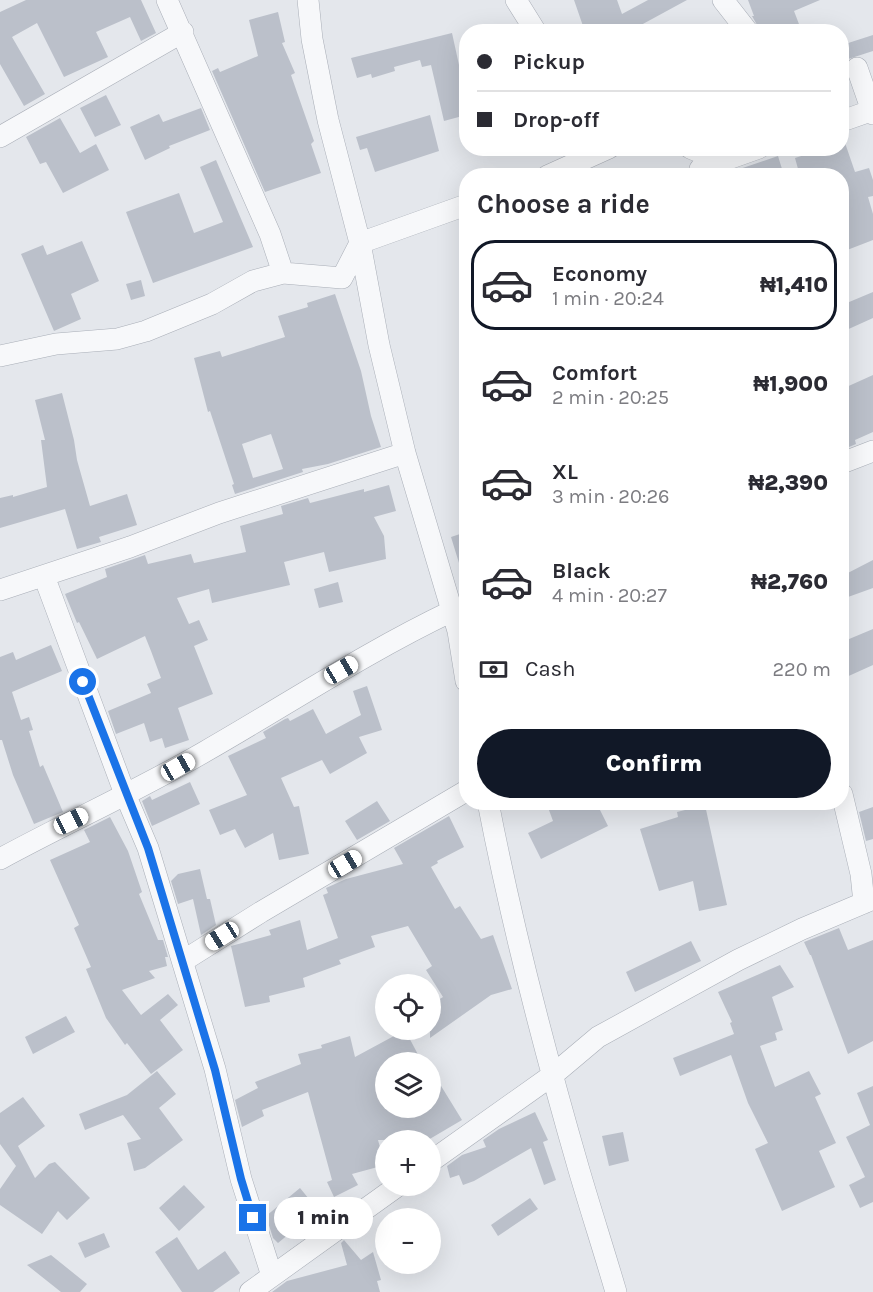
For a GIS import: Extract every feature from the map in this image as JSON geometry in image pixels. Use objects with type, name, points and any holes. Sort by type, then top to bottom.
[{"type":"street","points":[[167,0],[270,234],[283,273]]},
{"type":"street","points":[[308,0],[312,39],[328,120],[360,243],[379,345],[405,453],[452,611],[459,624]]},
{"type":"street","points":[[516,0],[531,24]]},
{"type":"street","points":[[723,0],[742,24]]},
{"type":"street","points":[[0,137],[183,32]]},
{"type":"street","points":[[849,119],[873,111],[857,68]]},
{"type":"street","points":[[565,168],[591,156]]},
{"type":"street","points":[[0,356],[56,344],[117,339],[146,332],[212,304],[253,281],[283,273],[342,278],[360,243],[459,208]]},
{"type":"street","points":[[849,460],[873,451]]},
{"type":"street","points":[[0,590],[130,547],[219,513],[405,453]]},
{"type":"street","points":[[44,576],[125,794],[148,848],[215,1070],[241,1179],[272,1276]]},
{"type":"street","points":[[0,858],[207,750],[411,630],[452,611]]},
{"type":"street","points":[[183,961],[261,912],[459,795]]},
{"type":"street","points":[[490,810],[504,886],[579,1169],[616,1292]]},
{"type":"street","points":[[441,1154],[554,1074],[598,1036],[738,960],[802,929],[869,901],[846,810]]},
{"type":"street","points":[[250,1292],[384,1196]]},
{"type":"building","points":[[26,0],[141,0],[156,33],[141,41],[130,17],[96,32],[108,57],[64,77],[37,23],[12,37],[45,94],[24,106],[0,64],[0,12]]},
{"type":"building","points":[[574,0],[617,0],[622,14],[648,0],[687,0],[643,24],[582,24]]},
{"type":"building","points":[[748,0],[820,0],[794,11],[799,24],[756,24],[752,16],[754,16]]},
{"type":"building","points":[[278,12],[285,42],[282,43],[295,73],[291,75],[314,141],[311,144],[321,173],[265,192],[212,71],[218,68],[220,72],[258,56],[249,20]]},
{"type":"building","points":[[452,33],[459,65],[459,117],[444,121],[431,65],[422,67],[420,60],[394,67],[395,71],[372,78],[371,74],[357,78],[351,58]]},
{"type":"building","points":[[873,35],[873,51],[849,59],[849,43]]},
{"type":"building","points":[[106,95],[121,125],[95,137],[80,108]]},
{"type":"building","points":[[201,108],[210,130],[169,146],[170,148],[145,160],[130,127],[159,114],[163,122]]},
{"type":"building","points":[[430,115],[439,151],[375,172],[367,148],[360,150],[356,137]]},
{"type":"building","points":[[60,118],[80,153],[96,144],[109,170],[63,193],[46,162],[40,164],[26,137]]},
{"type":"building","points":[[849,155],[855,172],[869,168],[873,180],[873,196],[868,197],[873,214],[873,240],[849,249],[849,168],[798,168],[795,158]]},
{"type":"building","points":[[778,156],[782,168],[743,168]]},
{"type":"building","points":[[216,160],[253,247],[153,283],[126,212],[179,193],[194,233],[223,222],[200,167]]},
{"type":"building","points":[[82,241],[99,281],[71,294],[81,319],[54,331],[21,254],[43,245],[47,255]]},
{"type":"building","points":[[141,280],[145,296],[131,300],[126,284]]},
{"type":"building","points":[[873,292],[873,318],[849,329],[849,302]]},
{"type":"building","points":[[335,294],[361,371],[381,447],[328,464],[302,469],[303,472],[235,494],[232,485],[234,484],[210,411],[208,412],[194,358],[220,351],[222,357],[285,337],[278,316],[308,307],[307,303]],"holes":[[[271,434],[283,469],[253,478],[242,444]]]},
{"type":"building","points":[[873,375],[873,432],[855,440],[856,444],[849,447],[849,386]]},
{"type":"building","points":[[62,393],[90,506],[127,494],[137,525],[99,537],[101,542],[77,549],[65,509],[0,528],[0,498],[13,495],[13,497],[47,487],[41,440],[45,440],[35,400]]},
{"type":"building","points":[[389,485],[396,511],[374,517],[384,536],[386,559],[329,572],[324,552],[284,562],[290,585],[212,603],[209,589],[177,598],[189,624],[199,620],[208,640],[194,646],[213,694],[178,708],[189,740],[165,748],[162,738],[150,742],[144,723],[116,734],[108,711],[151,693],[147,684],[161,678],[145,636],[97,659],[79,622],[77,623],[65,594],[107,577],[105,569],[145,555],[148,564],[191,554],[194,563],[246,552],[240,526],[283,514],[281,506],[308,498],[310,503]]},
{"type":"building","points":[[459,534],[459,563],[451,537]]},
{"type":"building","points":[[873,560],[873,588],[849,597],[849,572]]},
{"type":"building","points":[[338,582],[343,602],[319,608],[314,589]]},
{"type":"building","points":[[873,629],[873,665],[849,676],[849,639]]},
{"type":"building","points":[[51,645],[62,671],[12,692],[21,720],[29,717],[33,730],[29,731],[40,767],[43,765],[63,812],[34,824],[13,775],[2,740],[0,740],[0,657],[13,652],[16,660]]},
{"type":"building","points":[[367,686],[382,730],[359,737],[367,753],[330,774],[322,760],[281,778],[294,807],[299,806],[309,854],[279,860],[273,833],[245,848],[235,829],[220,835],[209,810],[247,795],[228,756],[266,738],[263,732],[285,719],[288,718],[290,721],[313,709],[326,734],[361,715],[353,691]]},
{"type":"building","points":[[190,782],[200,804],[152,826],[142,801],[150,796],[152,800]]},
{"type":"building","points":[[377,801],[390,821],[357,840],[345,821]]},
{"type":"building","points":[[873,807],[873,839],[866,841],[859,812]]},
{"type":"building","points":[[549,810],[600,810],[608,826],[541,859],[528,833],[553,821]]},
{"type":"building","points":[[706,810],[727,905],[699,911],[693,881],[659,891],[640,829],[678,817],[677,812]]},
{"type":"building","points":[[449,816],[464,847],[437,861],[438,863],[431,867],[455,909],[460,906],[481,939],[493,935],[512,989],[491,995],[441,1030],[441,998],[443,997],[441,974],[429,974],[426,970],[432,966],[408,926],[371,936],[375,947],[339,960],[341,964],[303,978],[305,987],[269,996],[270,1002],[245,1007],[231,946],[271,935],[269,930],[300,920],[307,950],[338,938],[323,895],[328,893],[326,888],[346,879],[403,864],[394,848]]},
{"type":"building","points":[[110,817],[128,851],[142,892],[139,894],[158,940],[163,940],[168,957],[165,957],[167,966],[149,971],[155,978],[122,990],[141,1015],[168,994],[178,1005],[160,1020],[183,1050],[151,1074],[127,1043],[125,1045],[106,1018],[86,969],[91,967],[74,928],[79,925],[50,860],[90,842],[84,830]]},
{"type":"building","points":[[200,869],[216,925],[201,935],[193,899],[178,904],[171,881],[178,874]]},
{"type":"building","points":[[839,928],[848,950],[873,940],[873,1041],[848,1054],[804,942]]},
{"type":"building","points":[[691,941],[701,961],[635,992],[626,972]]},
{"type":"building","points":[[780,965],[794,987],[772,997],[783,1030],[775,1033],[777,1040],[760,1046],[775,1087],[809,1071],[821,1094],[815,1097],[836,1143],[819,1151],[835,1187],[782,1211],[755,1149],[768,1143],[748,1103],[731,1055],[680,1076],[673,1058],[734,1034],[730,1023],[732,1022],[718,992]]},
{"type":"building","points":[[66,1016],[75,1032],[33,1054],[25,1037]]},
{"type":"building","points":[[350,1036],[355,1057],[386,1040],[410,1040],[417,1052],[375,1052],[375,1118],[441,1118],[441,1086],[462,1120],[441,1132],[441,1130],[375,1130],[375,1168],[352,1174],[358,1185],[334,1197],[327,1182],[332,1180],[308,1092],[262,1110],[264,1116],[242,1127],[235,1100],[258,1088],[255,1082],[301,1064],[298,1054],[322,1048],[321,1045]]},
{"type":"building","points":[[157,1071],[176,1094],[159,1108],[183,1140],[145,1168],[134,1171],[127,1143],[141,1139],[123,1115],[85,1130],[79,1114],[127,1095]]},
{"type":"building","points":[[873,1086],[873,1202],[860,1208],[849,1185],[865,1177],[846,1137],[870,1125],[857,1093]]},
{"type":"building","points":[[23,1097],[45,1126],[18,1146],[35,1178],[49,1164],[55,1162],[90,1198],[67,1220],[58,1211],[42,1234],[0,1205],[0,1189],[16,1166],[0,1144],[0,1113]]},
{"type":"building","points":[[535,1112],[548,1140],[543,1142],[556,1180],[544,1185],[531,1148],[474,1181],[463,1185],[459,1175],[450,1178],[447,1166],[462,1155],[486,1147],[483,1140],[499,1129]]},
{"type":"building","points":[[623,1132],[629,1161],[609,1166],[602,1136]]},
{"type":"building","points":[[184,1185],[205,1207],[179,1231],[159,1208]]},
{"type":"building","points":[[300,1188],[318,1210],[278,1243],[273,1238],[266,1216]]},
{"type":"building","points":[[530,1198],[538,1209],[498,1236],[491,1225]]},
{"type":"building","points":[[104,1233],[110,1247],[85,1258],[78,1243]]},
{"type":"building","points":[[177,1237],[198,1270],[225,1251],[240,1273],[213,1292],[182,1292],[155,1252]]},
{"type":"building","points":[[344,1240],[361,1260],[373,1252],[375,1274],[379,1274],[381,1280],[377,1281],[380,1292],[272,1292],[287,1281],[347,1265],[341,1243]]},
{"type":"building","points":[[51,1255],[87,1284],[80,1292],[61,1292],[27,1265]]},
{"type":"route","points":[[83,682],[148,848],[215,1070],[241,1179],[253,1218]]}]
